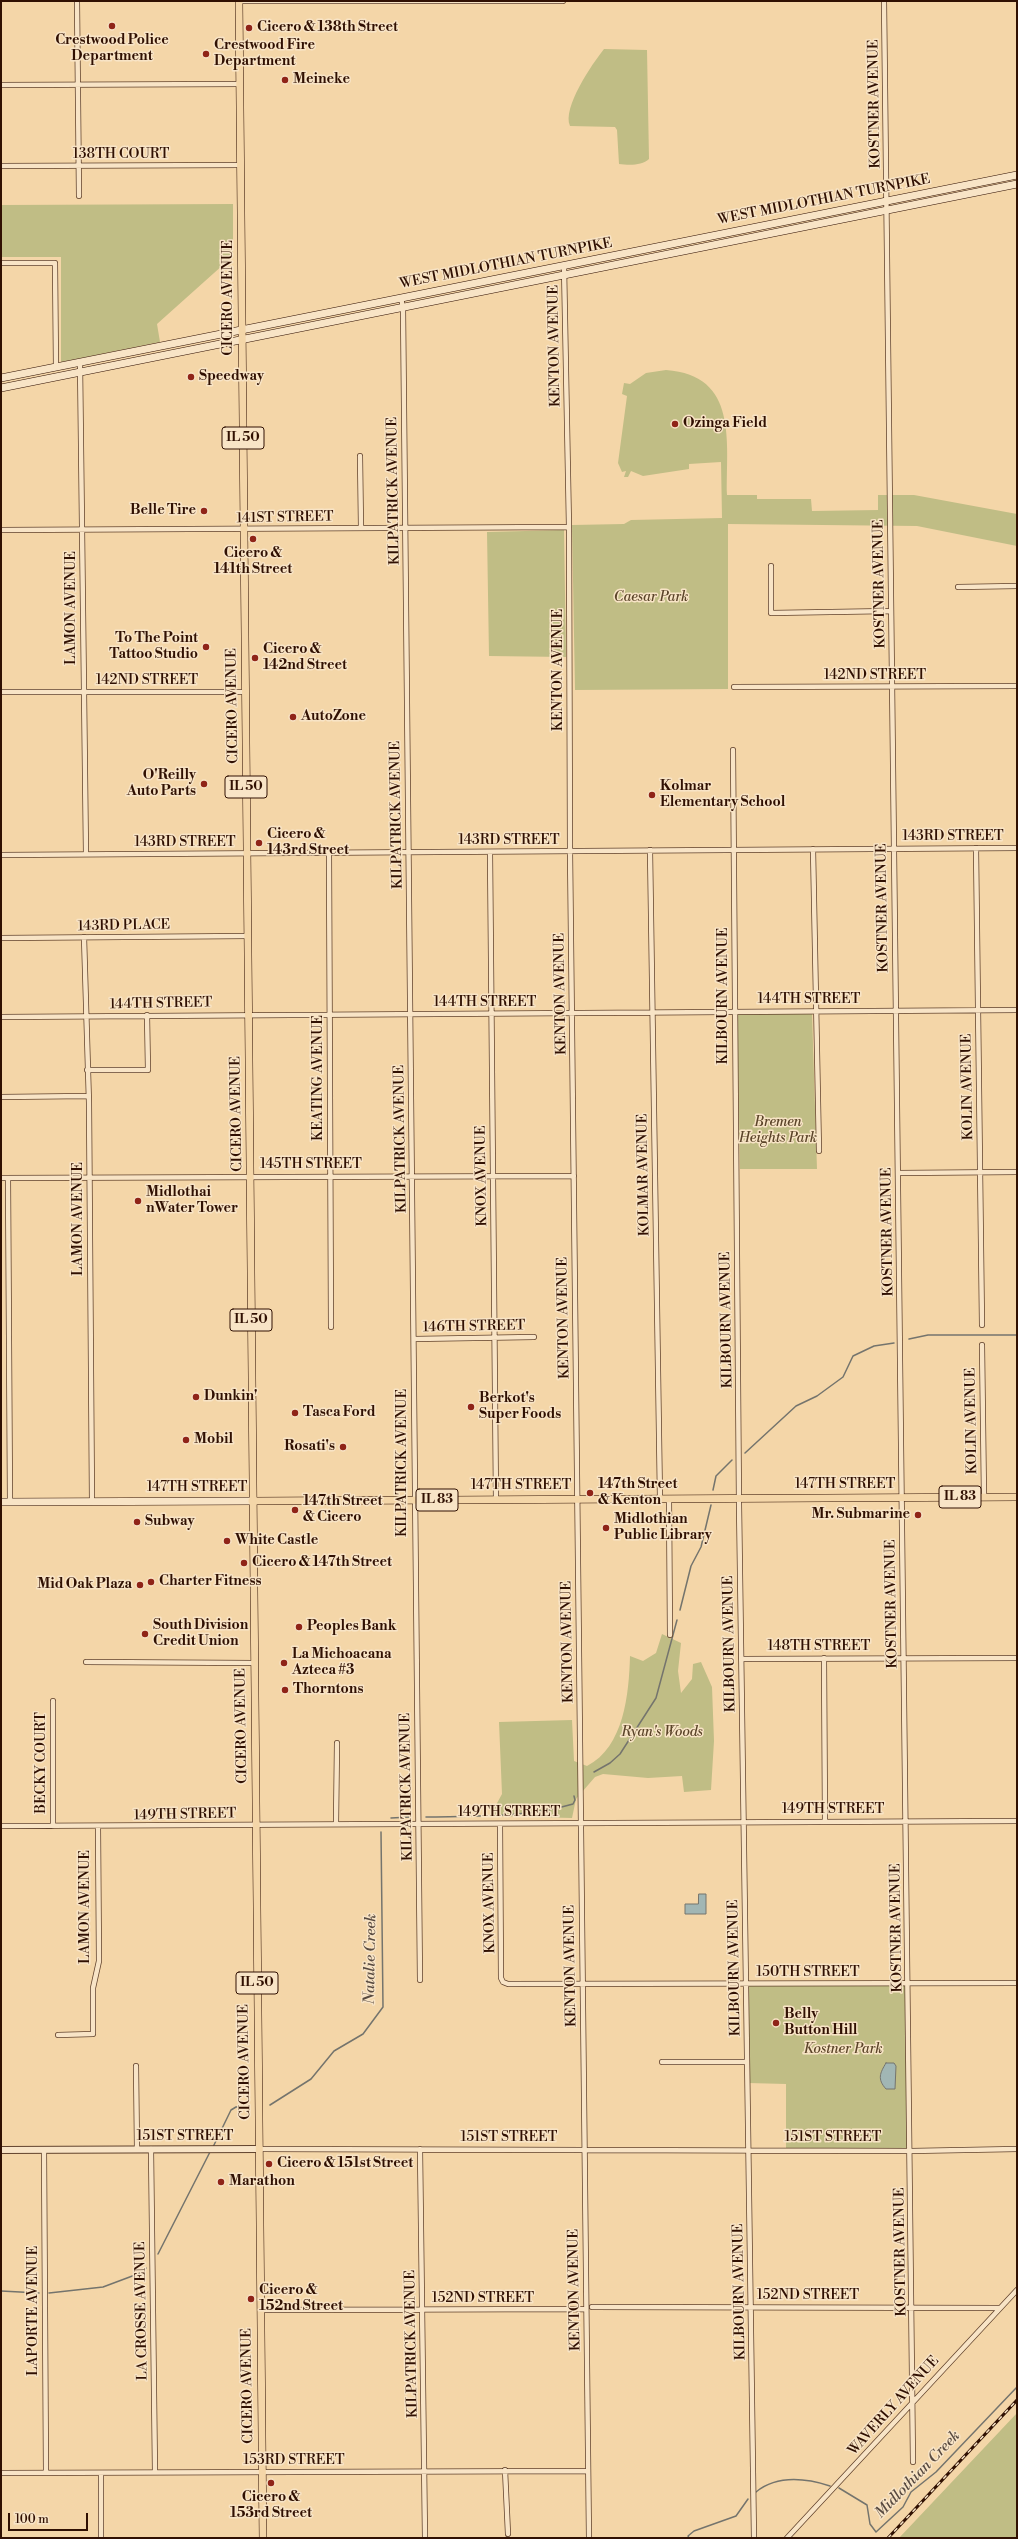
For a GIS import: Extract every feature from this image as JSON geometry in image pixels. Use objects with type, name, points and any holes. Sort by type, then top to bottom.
[{"type":"main road","name":"CICERO AVENUE","points":[[239,1],[263,2538]]},
{"type":"main road","name":"WEST MIDLOTHIAN TURNPIKE","points":[[1,378],[1017,175]]},
{"type":"main road","name":"WEST MIDLOTHIAN TURNPIKE","points":[[1,388],[1017,184]]},
{"type":"main road","name":"147TH STREET","points":[[1,1502],[1017,1497]]},
{"type":"street","points":[[77,1],[79,196]]},
{"type":"street","points":[[239,1],[563,1]]},
{"type":"street","name":"KOSTNER AVENUE","points":[[884,1],[888,210],[891,611],[911,2151],[913,2462]]},
{"type":"street","points":[[1,85],[240,84]]},
{"type":"street","name":"138TH COURT","points":[[1,166],[241,165]]},
{"type":"street","points":[[1,263],[55,263],[56,367]]},
{"type":"street","name":"KENTON AVENUE","points":[[564,266],[569,527],[570,851],[573,1013],[587,2471],[589,2538]]},
{"type":"street","name":"KILPATRICK AVENUE","points":[[401,298],[403,308],[420,1980]]},
{"type":"street","name":"LAMON AVENUE","points":[[80,363],[86,854]]},
{"type":"street","points":[[360,456],[361,528]]},
{"type":"street","name":"141ST STREET","points":[[1,530],[569,527]]},
{"type":"street","points":[[771,566],[771,613],[891,611]]},
{"type":"street","points":[[958,587],[1017,586]]},
{"type":"street","name":"142ND STREET","points":[[734,687],[1017,686]]},
{"type":"street","name":"142ND STREET","points":[[1,692],[246,692]]},
{"type":"street","name":"KILBOURN AVENUE","points":[[733,750],[739,1498],[754,2538]]},
{"type":"street","name":"KOLIN AVENUE","points":[[976,848],[982,1325]]},
{"type":"street","name":"143RD STREET","points":[[1,854],[247,854],[1017,848]]},
{"type":"street","points":[[813,849],[819,1151]]},
{"type":"street","name":"KOLMAR AVENUE","points":[[650,850],[660,1499]]},
{"type":"street","name":"KNOX AVENUE","points":[[490,852],[496,1500]]},
{"type":"street","name":"KEATING AVENUE","points":[[329,853],[331,1327]]},
{"type":"street","name":"143RD PLACE","points":[[1,938],[248,936]]},
{"type":"street","name":"LAMON AVENUE","points":[[84,937],[88,1096],[92,1502]]},
{"type":"street","name":"144TH STREET","points":[[1,1017],[249,1014],[491,1014],[1017,1010]]},
{"type":"street","points":[[87,1070],[148,1070],[147,1015]]},
{"type":"street","points":[[1,1097],[88,1096]]},
{"type":"street","points":[[898,1173],[1017,1172]]},
{"type":"street","name":"145TH STREET","points":[[1,1178],[574,1176]]},
{"type":"street","points":[[8,1178],[10,1502]]},
{"type":"street","points":[[1,1262],[8,1262]]},
{"type":"street","name":"146TH STREET","points":[[414,1339],[534,1337]]},
{"type":"street","name":"KOLIN AVENUE","points":[[982,1345],[984,1497]]},
{"type":"street","points":[[669,1499],[670,1635]]},
{"type":"street","points":[[824,1658],[825,1821]]},
{"type":"street","name":"148TH STREET","points":[[742,1659],[1017,1658]]},
{"type":"street","points":[[86,1662],[254,1663]]},
{"type":"street","name":"BECKY COURT","points":[[53,1701],[53,1826]]},
{"type":"street","points":[[336,1743],[336,1824]]},
{"type":"street","name":"149TH STREET","points":[[1,1826],[1017,1821]]},
{"type":"street","name":"KNOX AVENUE","points":[[500,1824],[502,1978],[504,1982]]},
{"type":"street","name":"LAMON AVENUE","points":[[58,2035],[93,2034],[93,1988],[99,1961],[98,1826]]},
{"type":"street","name":"150TH STREET","points":[[504,1982],[582,1984],[1017,1983]]},
{"type":"street","points":[[662,2062],[747,2062]]},
{"type":"street","points":[[136,2066],[137,2149]]},
{"type":"street","name":"LA CROSSE AVENUE","points":[[151,2149],[155,2472]]},
{"type":"street","name":"KILPATRICK AVENUE","points":[[420,2149],[423,2310],[424,2538]]},
{"type":"street","name":"151ST STREET","points":[[1,2150],[420,2149],[911,2151],[1017,2149]]},
{"type":"street","name":"LAPORTE AVENUE","points":[[44,2150],[46,2472]]},
{"type":"street","name":"WAVERLY AVENUE","points":[[787,2538],[913,2400],[1017,2290]]},
{"type":"street","name":"152ND STREET","points":[[592,2307],[1000,2308]]},
{"type":"street","name":"152ND STREET","points":[[261,2310],[586,2309]]},
{"type":"street","points":[[505,2470],[508,2534]]},
{"type":"street","name":"153RD STREET","points":[[1,2473],[262,2473],[505,2470],[587,2471]]},
{"type":"street","points":[[101,2473],[101,2538]]},
{"type":"green space","points":[[604,49],[647,50],[649,159],[643,163],[631,165],[619,164],[617,130],[615,127],[570,126],[570,108],[574,98],[592,65]]},
{"type":"green space","points":[[233,204],[233,256],[157,324],[160,342],[61,362],[61,257],[1,257],[1,205]]},
{"type":"green space","name":"Caesar Park","points":[[666,370],[690,375],[706,384],[717,398],[724,415],[727,434],[727,495],[757,495],[757,499],[811,499],[812,511],[878,510],[878,495],[914,495],[1017,514],[1017,546],[917,526],[728,524],[728,689],[575,690],[572,525],[624,524],[631,520],[722,518],[721,462],[689,464],[689,469],[643,476],[631,471],[628,477],[624,477],[626,471],[622,472],[618,463],[627,396],[622,394],[624,383],[630,384],[646,373]]},
{"type":"green space","points":[[564,530],[566,657],[489,656],[487,532]]},
{"type":"green space","name":"Bremen Heights Park","points":[[737,1013],[812,1013],[817,1169],[740,1169]]},
{"type":"green space","name":"Ryan's Woods","points":[[662,1634],[681,1643],[678,1671],[681,1693],[692,1679],[693,1664],[701,1662],[712,1687],[714,1741],[711,1790],[684,1792],[682,1776],[648,1778],[603,1774],[595,1777],[576,1799],[572,1818],[490,1816],[502,1794],[499,1722],[572,1720],[574,1761],[587,1766],[599,1757],[609,1746],[617,1733],[626,1702],[630,1656],[643,1661],[656,1653]]},
{"type":"green space","name":"Kostner Park","points":[[746,1984],[908,1984],[911,2151],[786,2150],[786,2084],[748,2083]]},
{"type":"green space","points":[[1017,2413],[1017,2538],[899,2538]]},
{"type":"shaded area","points":[[699,1894],[706,1894],[706,1914],[685,1914],[685,1904],[698,1904]]},
{"type":"shaded area","points":[[886,2063],[894,2063],[896,2066],[895,2089],[886,2089],[881,2082],[880,2076]]},
{"type":"waterway","name":"Natalie Creek","points":[[909,1339],[928,1335],[1017,1335]]},
{"type":"waterway","name":"Natalie Creek","points":[[745,1453],[796,1406],[817,1396],[843,1377],[853,1356],[874,1346],[894,1343]]},
{"type":"waterway","name":"Natalie Creek","points":[[713,1490],[716,1476],[732,1460]]},
{"type":"waterway","name":"Natalie Creek","points":[[680,1610],[691,1566],[701,1547],[711,1505]]},
{"type":"waterway","name":"Natalie Creek","points":[[594,1772],[610,1763],[620,1754],[656,1698],[677,1620]]},
{"type":"waterway","name":"Natalie Creek","points":[[426,1817],[482,1816],[537,1812],[573,1804],[575,1800],[574,1796]]},
{"type":"waterway","name":"Natalie Creek","points":[[391,1818],[410,1817]]},
{"type":"waterway","name":"Natalie Creek","points":[[270,2105],[311,2079],[334,2051],[363,2034],[383,2007],[381,1832]]},
{"type":"waterway","name":"Natalie Creek","points":[[213,2147],[231,2110],[236,2107],[245,2106]]},
{"type":"waterway","name":"Natalie Creek","points":[[158,2254],[211,2150]]},
{"type":"waterway","name":"Natalie Creek","points":[[49,2293],[103,2287],[143,2272],[146,2268]]},
{"type":"waterway","name":"Natalie Creek","points":[[1,2291],[39,2293]]},
{"type":"waterway","name":"Midlothian Creek","points":[[839,2488],[867,2505],[870,2524],[876,2532],[903,2507],[911,2492],[936,2472],[1017,2387]]},
{"type":"waterway","name":"Midlothian Creek","points":[[756,2492],[773,2483],[792,2480],[811,2481],[830,2486]]},
{"type":"waterway","name":"Midlothian Creek","points":[[689,2538],[688,2536],[694,2531],[736,2516],[748,2499]]},
{"type":"railway","points":[[888,2538],[1017,2400]]},
{"type":"place","name":"Crestwood Police Department","points":[[112,26]]},
{"type":"place","name":"Cicero & 138th Street","points":[[249,28]]},
{"type":"place","name":"Crestwood Fire Department","points":[[206,54]]},
{"type":"place","name":"Meineke","points":[[285,80]]},
{"type":"place","name":"Speedway","points":[[191,377]]},
{"type":"place","name":"Ozinga Field","points":[[675,424]]},
{"type":"place","name":"Belle Tire","points":[[204,511]]},
{"type":"place","name":"Cicero & 141th Street","points":[[253,539]]},
{"type":"place","name":"To The Point Tattoo Studio","points":[[206,647]]},
{"type":"place","name":"Cicero & 142nd Street","points":[[255,658]]},
{"type":"place","name":"AutoZone","points":[[293,717]]},
{"type":"place","name":"O'Reilly Auto Parts","points":[[204,784]]},
{"type":"place","name":"Kolmar Elementary School","points":[[652,795]]},
{"type":"place","name":"Cicero & 143rd Street","points":[[259,843]]},
{"type":"place","name":"Midlothai nWater Tower","points":[[138,1201]]},
{"type":"place","name":"Dunkin'","points":[[196,1397]]},
{"type":"place","name":"Berkot's Super Foods","points":[[471,1407]]},
{"type":"place","name":"Tasca Ford","points":[[295,1413]]},
{"type":"place","name":"Mobil","points":[[186,1440]]},
{"type":"place","name":"Rosati's","points":[[343,1447]]},
{"type":"place","name":"147th Street & Kenton","points":[[590,1493]]},
{"type":"place","name":"147th Street & Cicero","points":[[295,1510]]},
{"type":"place","name":"Mr. Submarine","points":[[918,1515]]},
{"type":"place","name":"Subway","points":[[137,1522]]},
{"type":"place","name":"Midlothian Public Library","points":[[606,1528]]},
{"type":"place","name":"White Castle","points":[[227,1541]]},
{"type":"place","name":"Cicero & 147th Street","points":[[244,1563]]},
{"type":"place","name":"Charter Fitness","points":[[151,1582]]},
{"type":"place","name":"Mid Oak Plaza","points":[[140,1585]]},
{"type":"place","name":"Peoples Bank","points":[[299,1627]]},
{"type":"place","name":"South Division Credit Union","points":[[145,1634]]},
{"type":"place","name":"La Michoacana Azteca #3","points":[[284,1663]]},
{"type":"place","name":"Thorntons","points":[[285,1690]]},
{"type":"place","name":"Belly Button Hill","points":[[776,2023]]},
{"type":"place","name":"Cicero & 151st Street","points":[[269,2164]]},
{"type":"place","name":"Marathon","points":[[221,2182]]},
{"type":"place","name":"Cicero & 152nd Street","points":[[251,2299]]},
{"type":"place","name":"Cicero & 153rd Street","points":[[271,2483]]}]
